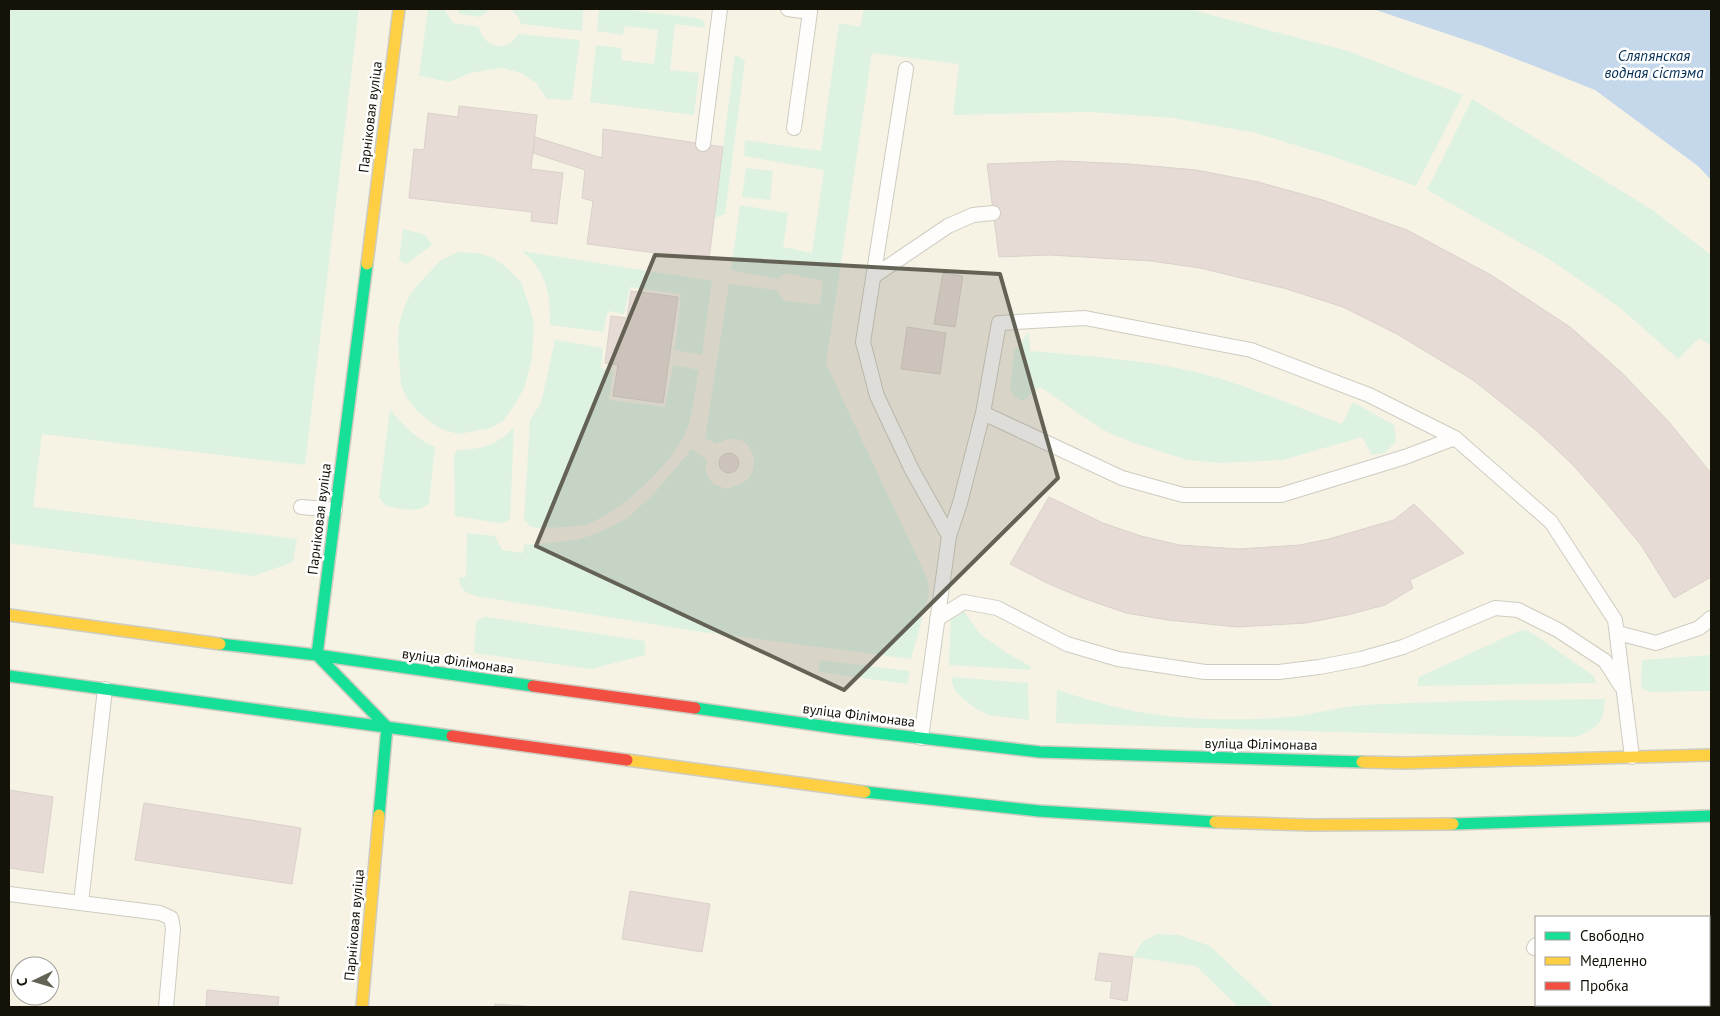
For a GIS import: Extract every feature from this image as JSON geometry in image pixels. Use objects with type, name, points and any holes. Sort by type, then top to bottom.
[{"type":"main road","name":"Парніковая вуліца","points":[[317,655],[399,9]]},
{"type":"main road","name":"вуліца Філімонава","points":[[9,615],[251,648],[317,655],[844,729],[1040,752],[1406,762],[1711,755]]},
{"type":"main road","points":[[317,655],[387,727]]},
{"type":"main road","points":[[9,676],[837,789],[1038,810],[1173,820],[1335,825],[1711,816]]},
{"type":"main road","name":"Парніковая вуліца","points":[[362,1007],[387,727]]},
{"type":"lane","points":[[703,144],[720,9]]},
{"type":"lane","points":[[788,9],[810,12],[794,128]]},
{"type":"lane","points":[[906,68],[863,342],[876,396],[912,470],[949,536]]},
{"type":"lane","points":[[874,276],[948,226],[972,215],[993,213]]},
{"type":"lane","points":[[921,738],[949,536],[960,503],[983,413],[999,323],[1085,318],[1251,350],[1370,395],[1455,438],[1551,522],[1615,620],[1632,757]]},
{"type":"lane","points":[[983,413],[1122,478],[1183,495],[1281,496],[1405,457],[1455,438]]},
{"type":"lane","points":[[301,507],[334,510]]},
{"type":"lane","points":[[937,620],[964,602],[997,608],[1066,644],[1118,659],[1205,672],[1242,673],[1279,672],[1361,659],[1403,646],[1495,608],[1518,610],[1558,630],[1605,661],[1625,693]]},
{"type":"lane","points":[[1618,633],[1656,643],[1699,628],[1711,618]]},
{"type":"lane","points":[[81,903],[106,689]]},
{"type":"lane","points":[[9,894],[160,913],[171,918],[173,929],[166,1007]]},
{"type":"highlighted area","points":[[655,255],[1000,274],[1058,478],[844,690],[536,546]]},
{"type":"green space","points":[[9,9],[359,9],[305,465],[42,434],[33,507],[297,539],[293,562],[254,576],[9,543]]},
{"type":"green space","points":[[428,9],[444,9],[453,23],[479,27],[486,40],[496,46],[508,44],[518,34],[580,40],[572,100],[547,99],[536,83],[521,73],[503,68],[467,74],[450,82],[419,76]]},
{"type":"green space","points":[[456,9],[490,9],[480,17],[460,14]]},
{"type":"green space","points":[[511,9],[583,9],[582,31],[521,24]]},
{"type":"green space","points":[[599,9],[622,9],[697,18],[704,21],[705,28],[675,24],[670,70],[699,73],[694,115],[590,102],[596,45],[622,48],[621,60],[654,64],[658,30],[624,26],[623,35],[597,31]]},
{"type":"green space","points":[[864,9],[1189,9],[1348,51],[1463,95],[1416,186],[1337,158],[1256,133],[1173,118],[1090,112],[953,115],[959,64],[872,53],[826,364],[928,580],[929,593],[911,659],[696,631],[475,596],[466,592],[462,588],[459,578],[466,577],[467,533],[495,536],[502,550],[523,553],[524,545],[578,540],[607,529],[629,517],[655,492],[692,449],[707,460],[705,471],[713,484],[727,489],[745,481],[751,475],[754,467],[754,458],[746,443],[738,439],[728,439],[717,444],[705,438],[729,284],[776,290],[785,301],[820,305],[823,281],[786,273],[777,279],[731,270],[740,205],[788,213],[783,247],[812,253],[824,170],[744,156],[745,140],[821,151],[839,23],[860,27]]},
{"type":"green space","points":[[735,54],[745,61],[725,214],[714,218]]},
{"type":"green space","points":[[1472,99],[1654,211],[1711,255],[1711,345],[1699,338],[1678,359],[1619,307],[1549,259],[1427,190]]},
{"type":"green space","points":[[746,168],[773,171],[770,200],[742,197]]},
{"type":"green space","points":[[403,229],[425,235],[432,245],[406,264],[399,259]]},
{"type":"green space","points":[[522,251],[712,281],[702,355],[675,350],[681,294],[630,287],[624,314],[608,311],[603,332],[550,325],[548,293],[542,275]]},
{"type":"green space","points":[[458,252],[477,253],[491,257],[505,266],[521,282],[534,326],[532,359],[524,388],[514,406],[503,421],[491,428],[459,434],[443,430],[429,421],[416,410],[407,398],[401,386],[398,342],[399,325],[404,307],[412,291],[440,261]]},
{"type":"green space","points":[[1029,332],[1030,351],[1132,361],[1192,371],[1249,388],[1342,424],[1353,402],[1394,425],[1396,441],[1385,453],[1372,455],[1362,437],[1283,460],[1220,463],[1187,460],[1131,442],[1103,430],[1040,387],[1023,401],[1016,398],[1010,390],[1014,351]]},
{"type":"green space","points":[[555,340],[603,348],[601,368],[613,371],[609,400],[665,407],[673,365],[699,370],[688,427],[671,455],[644,485],[612,511],[597,520],[578,526],[537,528],[530,526],[524,520],[530,420],[541,403]]},
{"type":"green space","points":[[390,409],[410,431],[435,447],[429,503],[420,509],[409,510],[386,506],[379,497]]},
{"type":"green space","points":[[514,427],[510,519],[499,523],[455,516],[454,456],[457,450],[474,449],[488,445],[501,438]]},
{"type":"green space","points":[[961,607],[980,634],[1030,666],[1031,670],[949,665],[951,617]]},
{"type":"green space","points":[[486,617],[645,641],[645,655],[591,669],[474,653],[476,623],[479,619]]},
{"type":"green space","points":[[1521,630],[1529,631],[1594,676],[1596,683],[1417,686],[1419,677]]},
{"type":"green space","points":[[1711,655],[1711,691],[1649,692],[1641,687],[1642,660]]},
{"type":"green space","points":[[820,660],[910,671],[907,684],[819,672]]},
{"type":"green space","points":[[951,677],[1028,683],[1029,720],[988,715],[973,707],[954,689]]},
{"type":"green space","points":[[1057,690],[1112,706],[1145,713],[1216,719],[1288,717],[1363,705],[1605,699],[1603,714],[1599,723],[1577,737],[1512,736],[1056,723]]},
{"type":"green space","points":[[1157,934],[1179,935],[1210,946],[1275,1007],[1238,1007],[1196,966],[1133,957],[1142,942]]},
{"type":"water","name":"Сляпянская водная сістэма","points":[[1373,9],[1711,9],[1711,180],[1698,166],[1595,90],[1483,46]]},
{"type":"building","points":[[459,106],[537,115],[531,169],[563,173],[557,224],[531,221],[532,212],[409,198],[414,149],[424,150],[428,113],[458,117]]},
{"type":"building","points":[[603,129],[723,147],[709,260],[587,244],[593,201],[582,198],[585,170],[533,153],[535,137],[602,158]]},
{"type":"building","points":[[1062,161],[1196,170],[1258,182],[1323,200],[1407,230],[1491,275],[1570,327],[1622,373],[1668,421],[1711,473],[1711,577],[1674,598],[1641,545],[1573,465],[1537,431],[1473,380],[1397,334],[1343,307],[1287,289],[1200,268],[1151,261],[1050,255],[999,257],[987,164]]},
{"type":"building","points":[[943,273],[963,276],[955,327],[934,324]]},
{"type":"building","points":[[631,291],[678,297],[663,403],[613,396],[618,365],[605,363],[611,316],[627,318]]},
{"type":"building","points":[[907,327],[946,333],[940,374],[901,369]]},
{"type":"building","points":[[725,453],[733,453],[739,459],[739,467],[733,473],[725,473],[719,467],[719,459]]},
{"type":"building","points":[[1049,497],[1103,523],[1141,536],[1179,545],[1239,549],[1300,545],[1329,539],[1394,520],[1414,504],[1464,553],[1410,580],[1413,588],[1385,605],[1347,615],[1306,623],[1238,627],[1168,620],[1126,613],[1080,597],[1010,564]]},
{"type":"building","points":[[9,790],[53,797],[43,873],[9,868]]},
{"type":"building","points":[[144,803],[301,828],[292,884],[135,860]]},
{"type":"building","points":[[630,891],[710,904],[702,952],[622,939]]},
{"type":"building","points":[[1710,946],[1711,1007],[1678,1007],[1676,1006],[1710,1006]]},
{"type":"building","points":[[1099,953],[1133,957],[1127,1001],[1110,998],[1112,982],[1095,980]]},
{"type":"building","points":[[207,990],[279,997],[278,1007],[206,1007]]},
{"type":"building","points":[[495,1004],[539,1007],[494,1007]]},
{"type":"traffic: fast","points":[[367,264],[317,655],[387,727],[379,815]]},
{"type":"traffic: fast","points":[[220,644],[317,655],[533,686]]},
{"type":"traffic: fast","points":[[9,676],[452,736]]},
{"type":"traffic: fast","points":[[695,708],[844,729],[1040,752],[1362,762]]},
{"type":"traffic: fast","points":[[865,792],[1039,811],[1215,822]]},
{"type":"traffic: fast","points":[[1453,824],[1711,816]]},
{"type":"traffic: slow","points":[[367,264],[399,9]]},
{"type":"traffic: slow","points":[[9,615],[220,644]]},
{"type":"traffic: slow","points":[[1362,762],[1406,763],[1711,755]]},
{"type":"traffic: slow","points":[[627,760],[865,792]]},
{"type":"traffic: slow","points":[[362,1007],[379,815]]},
{"type":"traffic: slow","points":[[1215,822],[1311,825],[1453,824]]},
{"type":"traffic: jam","points":[[533,686],[695,708]]},
{"type":"traffic: jam","points":[[452,736],[627,760]]}]
